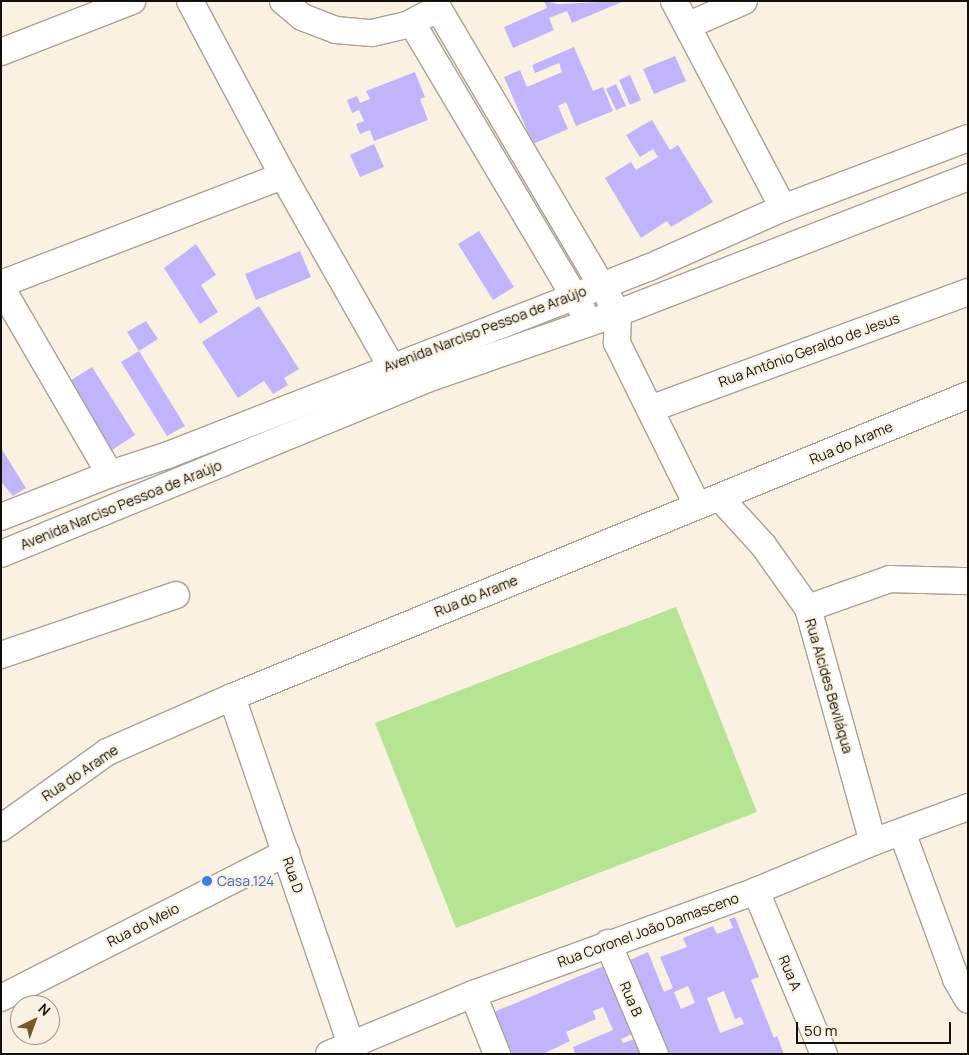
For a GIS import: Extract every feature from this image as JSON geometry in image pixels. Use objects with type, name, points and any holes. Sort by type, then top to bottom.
[{"type":"street","points":[[1,52],[132,1]]},
{"type":"street","points":[[190,1],[283,176],[391,366]]},
{"type":"street","points":[[283,1],[302,16],[336,30],[372,33],[412,23],[442,5],[618,313],[617,343]]},
{"type":"street","points":[[674,1],[689,25],[783,208]]},
{"type":"street","points":[[689,25],[744,1]]},
{"type":"street","points":[[412,23],[574,294],[589,323],[617,343]]},
{"type":"street","name":"Avenida Narciso Pessoa de Araújo","points":[[1,517],[110,474],[168,456],[602,283],[650,267],[783,208],[968,138]]},
{"type":"street","points":[[110,474],[1,285],[283,176]]},
{"type":"street","name":"Avenida Narciso Pessoa de Araújo","points":[[1,554],[433,377],[618,313],[968,177]]},
{"type":"street","name":"Rua Antônio Geraldo de Jesus","points":[[650,409],[968,292]]},
{"type":"street","name":"Rua Alcides Beviláqua","points":[[617,343],[650,409],[709,501],[763,545],[808,608],[873,842]]},
{"type":"street","name":"Rua do Arame","points":[[1,828],[107,752],[232,697],[968,395]]},
{"type":"street","points":[[808,608],[890,579],[968,581]]},
{"type":"street","points":[[1,655],[176,596]]},
{"type":"street","name":"Rua D","points":[[232,697],[286,853],[344,1051]]},
{"type":"street","name":"Rua Coronel João Damasceno","points":[[344,1051],[473,994],[756,891],[873,842],[968,807]]},
{"type":"street","points":[[902,832],[956,979],[968,1000]]},
{"type":"street","name":"Rua do Meio","points":[[1,998],[286,853]]},
{"type":"street","name":"Rua A","points":[[756,891],[824,1054]]},
{"type":"street","name":"Rua B","points":[[608,944],[655,1054]]},
{"type":"street","points":[[473,994],[497,1054]]},
{"type":"green space","points":[[676,607],[757,812],[456,928],[375,723]]},
{"type":"building","points":[[544,1],[558,4],[624,1],[572,23],[567,11],[549,18],[554,30],[513,48],[504,27],[547,8]]},
{"type":"building","points":[[574,47],[593,91],[603,87],[613,111],[576,126],[566,102],[558,106],[568,129],[533,144],[504,77],[520,70],[527,87],[562,72],[559,63],[535,73],[532,65]]},
{"type":"building","points":[[675,56],[686,81],[654,94],[643,69]]},
{"type":"building","points":[[415,72],[425,97],[420,99],[428,120],[374,141],[370,130],[360,134],[356,124],[364,121],[359,110],[352,113],[347,100],[357,96],[360,103],[370,99],[366,91]]},
{"type":"building","points":[[630,75],[641,100],[630,105],[619,80]]},
{"type":"building","points":[[616,84],[626,106],[616,110],[606,89]]},
{"type":"building","points":[[652,120],[670,150],[678,145],[713,202],[671,227],[667,221],[641,238],[605,178],[631,162],[636,170],[658,157],[653,149],[640,157],[626,135]]},
{"type":"building","points":[[374,144],[384,167],[360,177],[350,155]]},
{"type":"building","points":[[479,231],[514,287],[493,300],[458,244]]},
{"type":"building","points":[[196,244],[216,275],[201,285],[218,312],[200,324],[164,268]]},
{"type":"building","points":[[300,251],[311,277],[256,300],[245,274]]},
{"type":"building","points":[[259,306],[299,369],[284,378],[288,385],[273,394],[264,381],[238,398],[202,342]]},
{"type":"building","points":[[146,321],[158,339],[139,351],[127,332]]},
{"type":"building","points":[[139,351],[185,426],[167,436],[121,362]]},
{"type":"building","points":[[92,367],[135,435],[106,454],[62,386]]},
{"type":"building","points":[[1,448],[26,488],[13,496],[1,482]]},
{"type":"building","points":[[735,917],[759,977],[751,980],[774,1038],[777,1036],[784,1054],[659,1054],[623,963],[648,952],[664,992],[673,988],[660,957],[687,947],[683,938],[713,926],[717,934],[733,928],[729,919]],"holes":[[[688,986],[695,1003],[681,1009],[674,992]],[[724,991],[735,1019],[741,1017],[744,1024],[720,1033],[707,998]]]},
{"type":"building","points":[[606,965],[635,1033],[621,1039],[623,1043],[637,1038],[644,1054],[575,1054],[573,1047],[613,1030],[603,1007],[593,1011],[596,1019],[566,1032],[570,1041],[543,1054],[512,1054],[494,1012]]},
{"type":"place","name":"Casa 124","points":[[207,881]]}]
